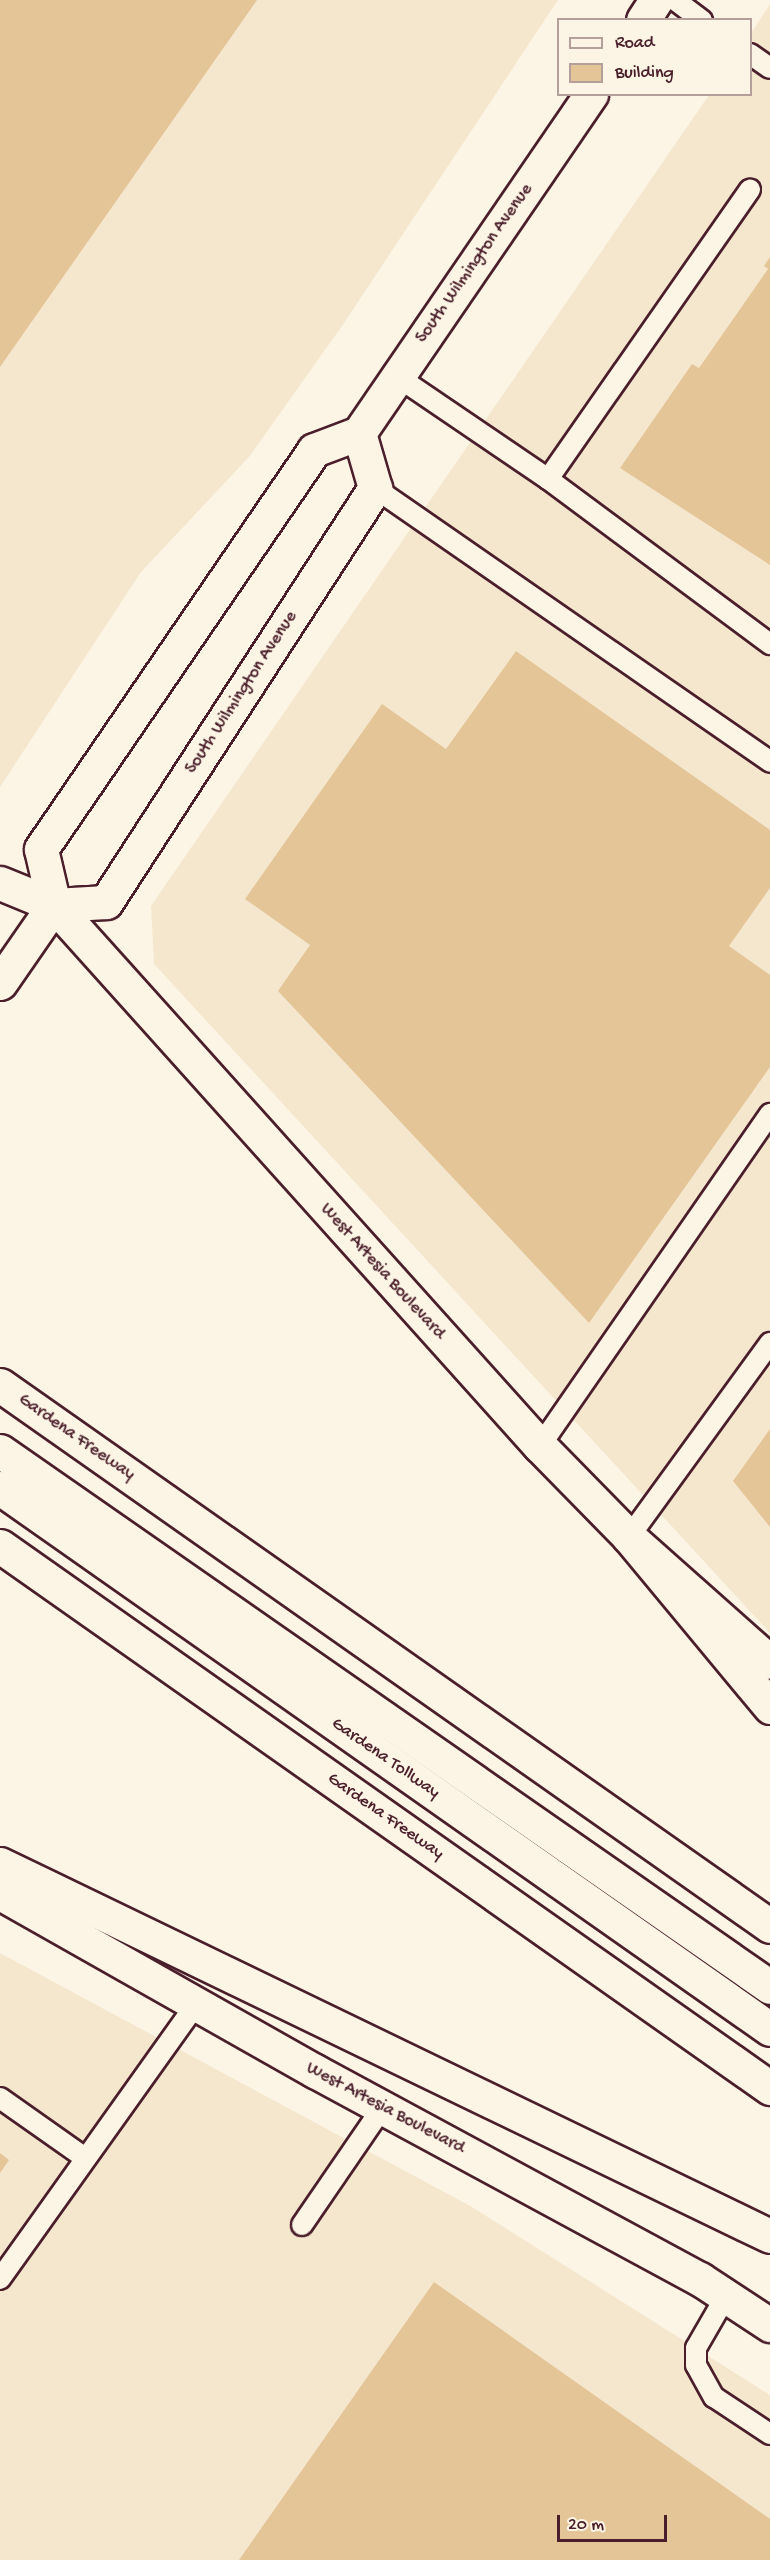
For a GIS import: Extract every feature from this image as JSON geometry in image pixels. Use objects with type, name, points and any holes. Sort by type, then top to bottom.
[{"type":"main road","points":[[644,18],[656,0]]},
{"type":"main road","name":"South Wilmington Avenue","points":[[359,433],[590,96]]},
{"type":"main road","points":[[0,983],[54,905],[41,849],[314,450],[359,433],[375,488]]},
{"type":"main road","name":"South Wilmington Avenue","points":[[54,905],[106,902],[375,488]]},
{"type":"main road","name":"West Artesia Boulevard","points":[[0,883],[54,905],[540,1446],[629,1538],[770,1662]]},
{"type":"main road","name":"Gardena Freeway","points":[[0,1385],[770,1926]]},
{"type":"main road","name":"Gardena Tollway","points":[[0,1451],[770,1987]]},
{"type":"main road","name":"Gardena Tollway","points":[[0,1488],[770,2029]]},
{"type":"main road","points":[[629,1538],[770,1707]]},
{"type":"main road","name":"Gardena Freeway","points":[[0,1546],[770,2088]]},
{"type":"main road","points":[[0,1864],[770,2236]]},
{"type":"main road","name":"West Artesia Boulevard","points":[[0,1893],[382,2108],[726,2296],[770,2325]]},
{"type":"lane","points":[[675,0],[699,18]]},
{"type":"lane","points":[[752,55],[770,68]]},
{"type":"lane","points":[[548,479],[750,189]]},
{"type":"lane","points":[[398,377],[548,479],[770,644]]},
{"type":"lane","points":[[375,488],[770,762]]},
{"type":"lane","points":[[540,1446],[770,1114]]},
{"type":"lane","points":[[629,1538],[770,1343]]},
{"type":"lane","points":[[0,2279],[196,2004]]},
{"type":"lane","points":[[0,2098],[85,2158]]},
{"type":"lane","points":[[302,2225],[382,2108]]},
{"type":"lane","points":[[726,2296],[696,2348],[696,2365],[714,2397],[770,2434]]},
{"type":"shaded area","points":[[0,0],[558,0],[342,326],[249,457],[141,572],[0,787]]},
{"type":"shaded area","points":[[770,4],[770,1633],[154,964],[151,906],[708,96],[752,96],[752,31]]},
{"type":"shaded area","points":[[0,1953],[472,2207],[770,2395],[770,2560],[0,2560]]},
{"type":"building","points":[[0,0],[257,0],[0,367]]},
{"type":"building","points":[[770,257],[770,565],[620,468],[692,364],[699,368],[768,269],[764,266]]},
{"type":"building","points":[[516,651],[770,830],[770,888],[729,946],[770,975],[770,1067],[589,1323],[278,991],[310,945],[245,899],[382,704],[446,749]]},
{"type":"building","points":[[770,1429],[770,1527],[733,1481]]},
{"type":"building","points":[[0,2153],[9,2160],[0,2173]]},
{"type":"building","points":[[434,2282],[770,2519],[770,2560],[239,2560]]}]
